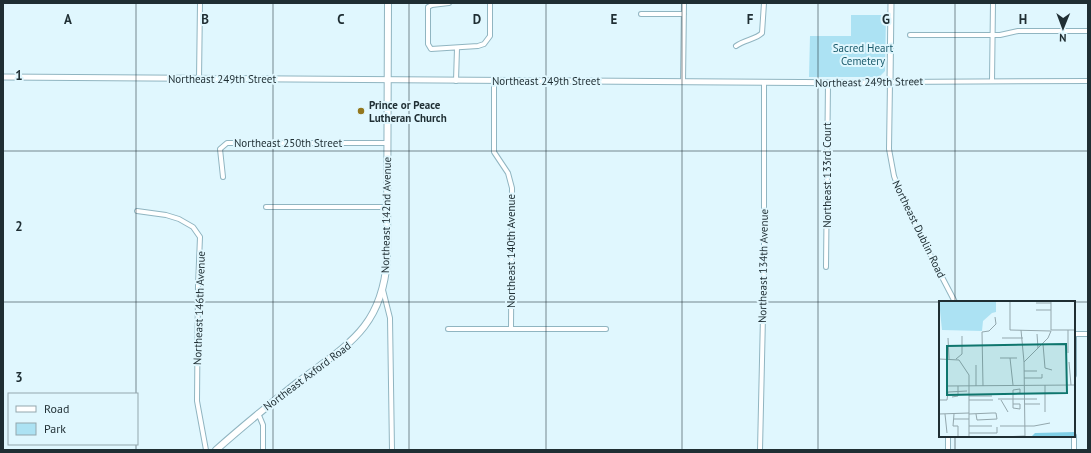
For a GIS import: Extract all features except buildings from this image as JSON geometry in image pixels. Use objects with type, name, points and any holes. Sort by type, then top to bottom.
[{"type":"main road","name":"Northeast 142nd Avenue","points":[[383,290],[387,260],[388,3]]},
{"type":"main road","name":"Northeast Axford Road","points":[[216,450],[258,413],[348,346],[374,313],[383,290]]},
{"type":"street","points":[[199,79],[200,3]]},
{"type":"street","points":[[449,3],[429,6],[428,44],[431,50],[481,46],[487,42],[490,36],[490,3]]},
{"type":"street","points":[[683,82],[684,3]]},
{"type":"street","points":[[736,46],[744,40],[758,37],[762,33],[764,3]]},
{"type":"street","points":[[890,82],[891,3]]},
{"type":"street","points":[[992,81],[993,3]]},
{"type":"street","points":[[641,14],[684,14]]},
{"type":"street","points":[[910,35],[992,35],[1018,31],[1088,31]]},
{"type":"street","points":[[456,81],[457,48]]},
{"type":"street","name":"Northeast 249th Street","points":[[3,77],[764,83],[1088,81]]},
{"type":"street","name":"Northeast 140th Avenue","points":[[494,81],[494,152],[508,173],[512,188],[511,329]]},
{"type":"street","name":"Northeast Dublin Road","points":[[890,82],[889,149],[894,176],[906,206],[954,301]]},
{"type":"street","name":"Northeast 134th Avenue","points":[[760,450],[764,271],[764,83]]},
{"type":"street","name":"Northeast 133rd Court","points":[[826,267],[828,83]]},
{"type":"street","name":"Northeast 250th Street","points":[[223,177],[220,149],[227,143],[387,143]]},
{"type":"street","points":[[266,207],[387,207]]},
{"type":"street","name":"Northeast 146th Avenue","points":[[137,211],[166,215],[179,219],[193,227],[200,237],[197,401],[206,450]]},
{"type":"street","name":"Northeast 142nd Avenue","points":[[383,290],[390,318],[392,450]]},
{"type":"street","points":[[448,329],[606,329]]},
{"type":"street","points":[[1075,334],[1088,334]]},
{"type":"street","points":[[258,413],[263,425],[263,450]]},
{"type":"street","points":[[948,437],[948,450]]},
{"type":"street","points":[[1074,437],[1074,450]]},
{"type":"green space","name":"Sacred Heart Cemetery","points":[[851,15],[886,15],[885,71],[879,77],[809,77],[810,36],[851,36]]},
{"type":"place","name":"Prince or Peace Lutheran Church","points":[[361,111]]}]
